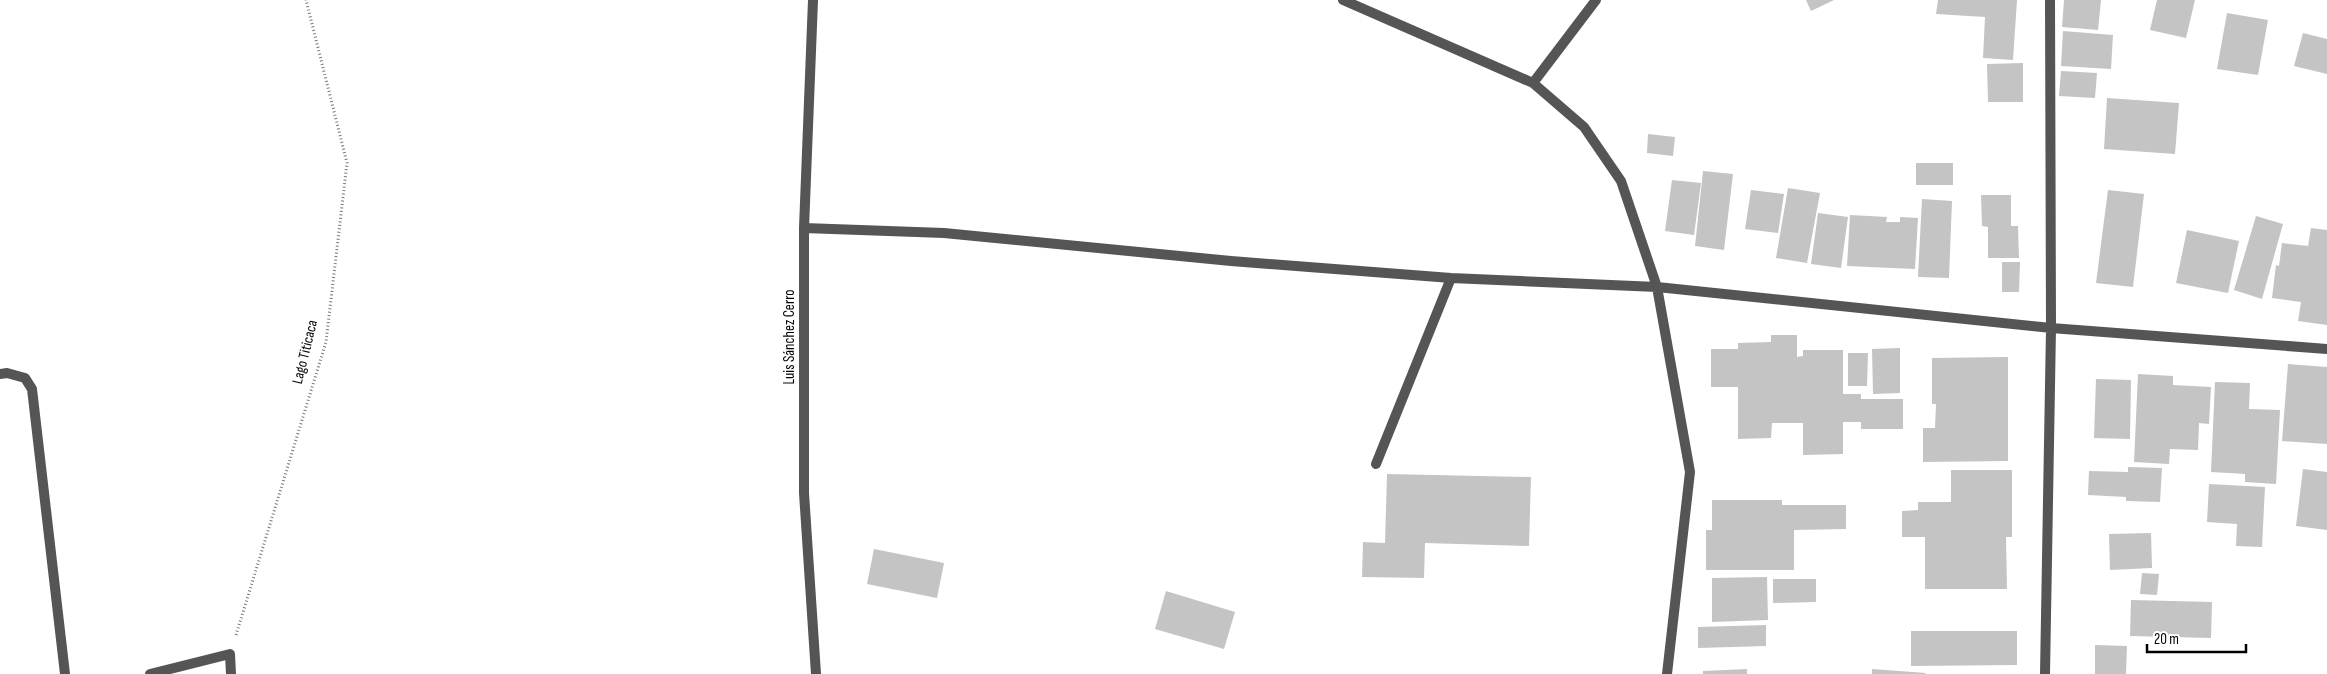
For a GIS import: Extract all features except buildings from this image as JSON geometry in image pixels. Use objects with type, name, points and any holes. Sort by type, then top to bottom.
[{"type":"street","name":"Luis Sánchez Cerro","points":[[813,0],[804,228],[804,493],[816,674]]},
{"type":"street","points":[[1343,0],[1534,83],[1584,127],[1621,181],[1657,287],[1690,472],[1667,674]]},
{"type":"street","points":[[1534,83],[1596,0]]},
{"type":"street","points":[[2045,674],[2051,328],[2050,0]]},
{"type":"street","points":[[804,228],[944,233],[1231,261],[1451,278],[1657,287],[2051,328],[2327,349]]},
{"type":"street","points":[[1376,464],[1451,278]]},
{"type":"street","points":[[0,374],[8,373],[25,378],[32,389],[65,674]]},
{"type":"street","points":[[150,674],[230,654],[232,674]]},
{"type":"path","name":"Lago Titicaca","points":[[230,654],[326,342],[347,163],[306,0]]}]
